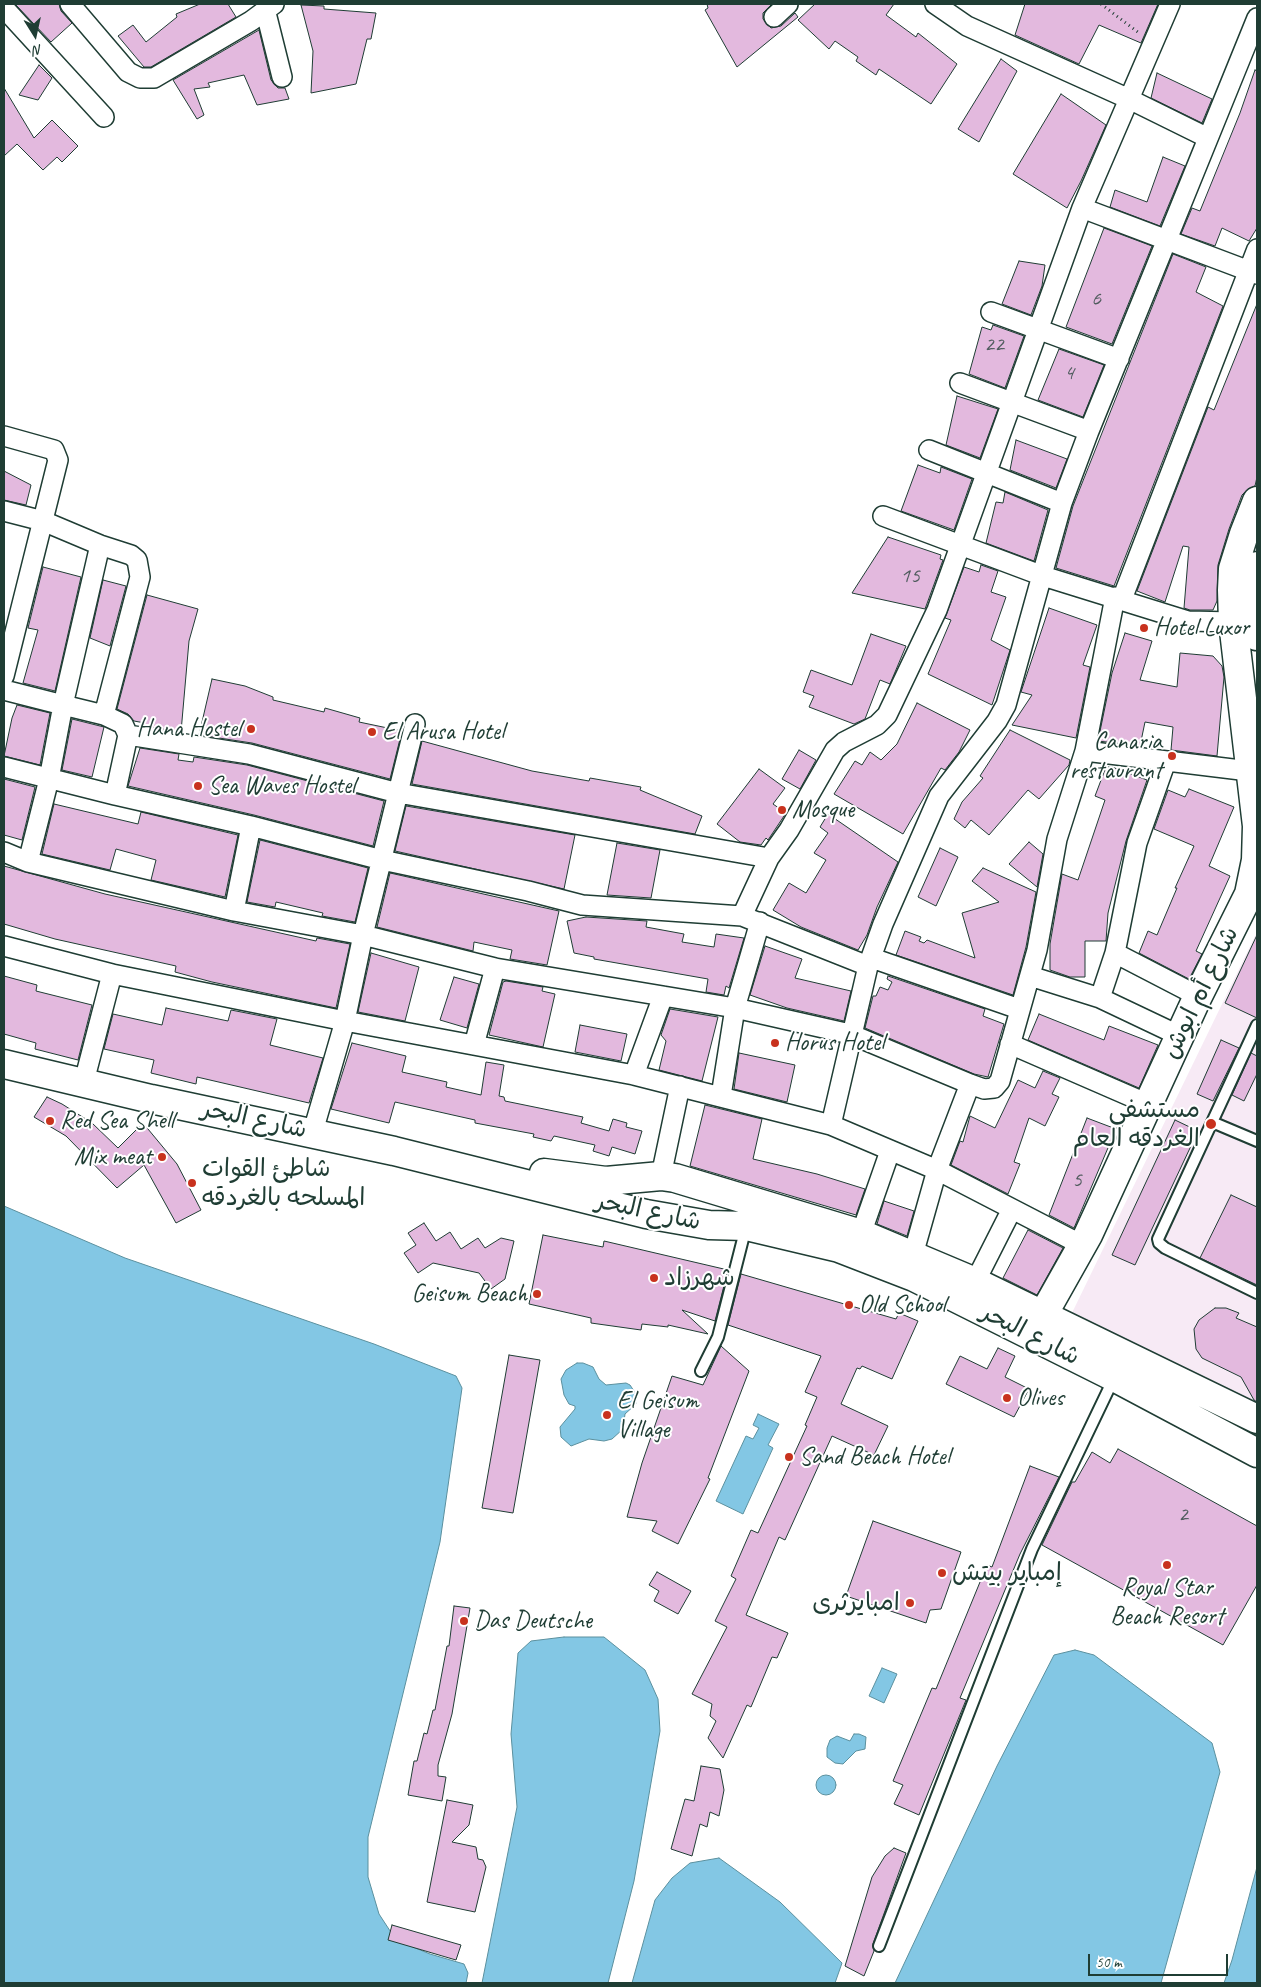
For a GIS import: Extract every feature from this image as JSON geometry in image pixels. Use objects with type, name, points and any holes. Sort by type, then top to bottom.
[{"type":"main road","name":"شارع أم ابوش","points":[[1043,1315],[1082,1245],[1198,996],[1249,894],[1256,860],[1257,826],[1249,771],[1233,622],[1233,569],[1257,501]]},
{"type":"main road","points":[[1257,566],[1253,599],[1257,636]]},
{"type":"main road","name":"شارع البحر","points":[[4,1050],[554,1175],[606,1181],[661,1176],[714,1189],[861,1234],[913,1255],[975,1282],[1257,1419]]},
{"type":"main road","name":"شارع البحر","points":[[4,1064],[152,1099],[394,1151],[646,1214],[709,1225],[746,1226],[840,1248],[914,1277],[1114,1377],[1257,1453]]},
{"type":"main road","points":[[646,1214],[656,1196],[661,1176]]},
{"type":"main road","points":[[709,1225],[707,1206],[714,1189]]},
{"type":"street","points":[[70,4],[128,72],[140,78],[154,78],[270,7],[282,77]]},
{"type":"street","points":[[774,17],[788,4]]},
{"type":"street","points":[[935,4],[967,26],[1129,98],[1208,138]]},
{"type":"street","points":[[742,916],[769,858],[789,830],[835,750],[844,742],[877,725],[887,715],[937,610],[1082,208],[1170,4]]},
{"type":"street","points":[[4,8],[104,117]]},
{"type":"street","points":[[831,1125],[850,1034],[870,962],[884,924],[939,796],[997,721],[1006,705],[1062,504],[1089,431],[1257,18]]},
{"type":"street","points":[[1082,208],[1253,272]]},
{"type":"street","points":[[4,852],[28,862],[234,911],[363,936],[495,968],[735,1008],[850,1034],[970,1084],[984,1089],[994,1088],[1000,1081],[1019,1009],[1030,976],[1058,839],[1085,751],[1119,598],[1253,272],[1257,249]]},
{"type":"street","points":[[991,312],[1119,359]]},
{"type":"street","points":[[960,383],[1089,431]]},
{"type":"street","points":[[4,436],[54,450],[58,454],[43,521],[12,602],[4,676]]},
{"type":"street","points":[[929,450],[1062,504]]},
{"type":"street","points":[[4,511],[43,521],[100,545],[131,555],[137,560],[140,568],[140,577],[104,715]]},
{"type":"street","points":[[882,516],[960,543],[1043,576],[1119,598],[1194,623],[1233,622]]},
{"type":"street","points":[[28,862],[49,779],[63,705],[100,545]]},
{"type":"street","points":[[4,690],[104,715],[123,724],[128,734],[115,796]]},
{"type":"street","points":[[316,1121],[344,1021],[415,724]]},
{"type":"street","points":[[128,734],[249,754],[398,793],[769,858]]},
{"type":"street","points":[[1085,751],[1249,771]]},
{"type":"street","points":[[1100,998],[1115,953],[1137,843],[1166,761]]},
{"type":"street","points":[[4,767],[115,796],[251,826],[382,860],[528,891],[582,905],[742,916],[870,962],[1019,1009]]},
{"type":"street","points":[[234,911],[251,826]]},
{"type":"street","points":[[721,1096],[735,1008],[760,922]]},
{"type":"street","points":[[4,946],[112,974],[344,1021],[634,1075],[831,1125],[937,1170],[1082,1245]]},
{"type":"street","points":[[1115,953],[1198,996]]},
{"type":"street","points":[[474,1046],[495,968]]},
{"type":"street","points":[[87,1070],[112,974]]},
{"type":"street","points":[[1030,976],[1100,998],[1180,1036]]},
{"type":"street","points":[[634,1075],[663,996]]},
{"type":"street","points":[[1010,1044],[1148,1104]]},
{"type":"street","points":[[913,1255],[937,1170],[970,1084]]},
{"type":"street","points":[[661,1176],[680,1086]]},
{"type":"street","points":[[861,1234],[890,1151]]},
{"type":"street","points":[[975,1282],[1012,1210]]},
{"type":"lane","points":[[1257,1025],[1158,1235],[1159,1243],[1257,1293]]},
{"type":"lane","points":[[1212,1122],[1257,1141]]},
{"type":"lane","points":[[701,1371],[718,1336],[746,1226]]},
{"type":"lane","points":[[879,1946],[1032,1549],[1114,1377]]},
{"type":"path","points":[[1101,4],[1153,44]]},
{"type":"shaded area","name":"مستشفي الغردقه العام","points":[[1257,932],[1257,1408],[1070,1317]]},
{"type":"water","points":[[4,1206],[125,1258],[374,1344],[456,1376],[462,1388],[440,1542],[368,1837],[368,1877],[379,1914],[396,1940],[430,1954],[464,1964],[468,1973],[466,1983],[4,1983]]},
{"type":"water","points":[[577,1363],[593,1367],[599,1379],[606,1385],[626,1383],[630,1385],[636,1394],[636,1404],[625,1414],[623,1429],[612,1439],[604,1441],[589,1439],[571,1446],[561,1437],[560,1427],[575,1409],[575,1406],[569,1404],[564,1395],[561,1379],[566,1370]]},
{"type":"water","points":[[758,1414],[779,1424],[768,1445],[773,1448],[743,1514],[716,1501],[746,1436],[753,1439],[759,1428],[753,1425]]},
{"type":"water","points":[[564,1637],[604,1637],[645,1670],[658,1699],[660,1731],[634,1881],[608,1983],[482,1983],[517,1807],[511,1734],[518,1653],[531,1641]]},
{"type":"water","points":[[1075,1650],[1094,1655],[1212,1743],[1220,1772],[1161,1983],[895,1983],[997,1766],[1054,1655]]},
{"type":"water","points":[[882,1668],[897,1674],[884,1703],[869,1696]]},
{"type":"water","points":[[854,1734],[866,1737],[865,1749],[856,1751],[843,1764],[835,1763],[827,1757],[827,1748],[830,1740],[837,1736],[850,1741]]},
{"type":"water","points":[[826,1775],[833,1778],[836,1785],[833,1792],[826,1795],[819,1792],[816,1785],[819,1778]]},
{"type":"water","points":[[719,1858],[780,1902],[842,1963],[835,1983],[632,1983],[655,1900],[672,1878],[690,1863]]},
{"type":"water","points":[[1257,1867],[1257,1983],[1224,1983],[1232,1960]]},
{"type":"building","points":[[15,4],[59,4],[61,11],[72,23],[51,42]]},
{"type":"building","points":[[200,4],[228,4],[236,17],[151,67],[144,67],[118,36],[133,25],[146,42],[177,17],[176,14]]},
{"type":"building","points":[[707,4],[772,4],[763,13],[763,19],[771,28],[781,26],[795,13],[798,17],[737,67],[705,10],[708,8]]},
{"type":"building","points":[[815,4],[894,4],[886,15],[916,37],[918,33],[957,64],[931,104],[879,69],[876,75],[856,61],[858,57],[835,41],[829,49],[798,20]]},
{"type":"building","points":[[1025,4],[1158,4],[1141,43],[1099,25],[1079,64],[1015,35]]},
{"type":"building","points":[[301,5],[324,6],[324,9],[376,13],[371,39],[367,39],[356,84],[311,93],[313,51]]},
{"type":"building","points":[[259,30],[271,80],[278,88],[285,88],[289,99],[257,105],[244,75],[208,83],[210,87],[194,89],[204,115],[197,119],[173,80]]},
{"type":"building","points":[[1001,59],[1017,71],[979,142],[958,129]]},
{"type":"building","points":[[39,65],[52,78],[38,100],[19,95]]},
{"type":"building","points":[[1255,70],[1257,71],[1257,228],[1249,241],[1222,228],[1215,246],[1181,234],[1192,208],[1200,211],[1240,113]]},
{"type":"building","points":[[1157,73],[1212,99],[1202,123],[1151,98]]},
{"type":"building","points":[[4,88],[34,138],[52,120],[78,146],[62,162],[57,157],[43,170],[17,144],[4,156]]},
{"type":"building","points":[[1061,94],[1106,125],[1067,208],[1013,174]]},
{"type":"building","points":[[1163,157],[1185,166],[1160,226],[1110,207],[1115,190],[1147,202]]},
{"type":"building","points":[[1104,228],[1152,246],[1112,344],[1066,327]]},
{"type":"building","points":[[1173,254],[1206,267],[1196,292],[1223,306],[1114,586],[1056,568],[1073,506]]},
{"type":"building","points":[[1019,261],[1045,265],[1042,286],[1031,315],[1002,304]]},
{"type":"building","points":[[1257,304],[1257,477],[1255,486],[1248,489],[1242,495],[1229,529],[1218,565],[1217,601],[1213,610],[1190,610],[1184,608],[1189,547],[1183,546],[1165,602],[1137,591],[1208,407],[1214,410]]},
{"type":"building","points":[[993,325],[1024,336],[1005,388],[969,374],[982,327],[991,330]]},
{"type":"building","points":[[1059,349],[1104,365],[1083,417],[1038,400]]},
{"type":"building","points":[[957,396],[998,409],[980,458],[946,445]]},
{"type":"building","points":[[1016,440],[1067,459],[1056,488],[1010,470]]},
{"type":"building","points":[[918,465],[940,473],[941,467],[972,479],[954,530],[901,511]]},
{"type":"building","points":[[4,471],[31,485],[26,505],[4,500]]},
{"type":"building","points":[[1005,492],[1048,510],[1034,561],[986,543],[996,502],[1003,503]]},
{"type":"building","points":[[888,537],[941,555],[940,559],[943,560],[925,609],[852,593]]},
{"type":"building","points":[[981,565],[998,571],[991,592],[1006,597],[991,640],[1010,650],[992,705],[928,674],[951,620],[945,618],[964,567],[979,572]]},
{"type":"building","points":[[43,567],[81,577],[55,691],[23,683],[38,630],[28,628]]},
{"type":"building","points":[[103,580],[126,586],[110,646],[90,638]]},
{"type":"building","points":[[147,595],[198,609],[189,641],[181,732],[144,726],[145,723],[134,721],[128,714],[117,709]]},
{"type":"building","points":[[1049,608],[1097,625],[1083,665],[1090,667],[1076,738],[1012,725],[1032,695],[1021,692]]},
{"type":"building","points":[[1125,633],[1152,641],[1140,680],[1177,687],[1180,653],[1213,656],[1222,666],[1224,677],[1217,756],[1171,750],[1173,727],[1145,722],[1140,746],[1098,741],[1112,673]]},
{"type":"building","points":[[871,634],[906,646],[890,684],[880,680],[865,719],[854,724],[809,707],[814,696],[803,692],[811,670],[852,685]]},
{"type":"building","points":[[212,679],[245,686],[273,697],[273,700],[324,712],[325,708],[360,718],[359,722],[402,731],[390,779],[252,743],[199,735]]},
{"type":"building","points":[[917,703],[970,730],[959,752],[945,770],[941,768],[903,834],[834,794],[855,761],[862,765],[870,752],[881,760],[897,744]]},
{"type":"building","points":[[17,705],[50,713],[40,765],[4,756],[12,718]]},
{"type":"building","points":[[72,719],[104,727],[92,777],[62,770]]},
{"type":"building","points":[[1010,730],[1070,760],[1069,765],[1039,799],[1028,790],[989,835],[971,820],[965,828],[954,819],[962,802],[983,778],[980,776]]},
{"type":"building","points":[[422,741],[532,771],[589,781],[590,778],[641,787],[640,790],[702,816],[695,834],[412,784]]},
{"type":"building","points":[[140,748],[179,754],[178,760],[193,762],[194,757],[247,765],[384,801],[373,846],[254,815],[128,786]]},
{"type":"building","points":[[799,750],[816,760],[800,789],[782,779]]},
{"type":"building","points":[[1106,767],[1112,767],[1147,780],[1126,841],[1108,913],[1106,941],[1085,941],[1085,977],[1070,977],[1050,970],[1050,944],[1062,874],[1078,880],[1105,800],[1095,796]]},
{"type":"building","points":[[759,769],[785,788],[773,804],[786,813],[768,840],[766,838],[761,845],[740,842],[717,824]]},
{"type":"building","points":[[4,779],[35,787],[22,840],[4,835]]},
{"type":"building","points":[[1189,789],[1234,807],[1209,866],[1230,876],[1196,951],[1202,954],[1189,979],[1139,953],[1148,931],[1157,935],[1194,846],[1154,829],[1168,790],[1185,797]]},
{"type":"building","points":[[54,804],[138,824],[141,812],[238,835],[225,897],[151,880],[156,860],[116,849],[110,870],[42,854]]},
{"type":"building","points":[[406,806],[575,835],[564,889],[395,851]]},
{"type":"building","points":[[828,814],[898,862],[877,907],[867,935],[858,950],[801,927],[773,910],[789,883],[806,893],[826,860],[814,853],[828,833],[820,827]]},
{"type":"building","points":[[260,840],[368,868],[355,922],[322,916],[323,913],[276,902],[275,907],[247,902]]},
{"type":"building","points":[[1029,842],[1043,854],[1037,887],[1009,864]]},
{"type":"building","points":[[617,843],[660,850],[651,898],[607,895]]},
{"type":"building","points":[[940,848],[958,857],[936,906],[918,897]]},
{"type":"building","points":[[4,866],[105,894],[316,941],[317,938],[350,944],[336,1008],[212,982],[175,972],[176,966],[55,939],[4,924]]},
{"type":"building","points":[[983,868],[1036,892],[1026,947],[1013,995],[896,955],[905,931],[921,937],[919,941],[924,943],[927,940],[975,958],[962,913],[999,902],[972,881]]},
{"type":"building","points":[[390,873],[559,911],[547,965],[510,959],[512,950],[474,942],[473,951],[377,927]]},
{"type":"building","points":[[586,917],[647,921],[646,927],[684,934],[682,942],[714,947],[716,934],[744,938],[729,988],[726,986],[724,995],[706,992],[708,979],[594,959],[594,957],[574,953],[567,921]]},
{"type":"building","points":[[1257,935],[1257,1018],[1225,1003]]},
{"type":"building","points":[[765,946],[802,959],[795,978],[851,991],[844,1021],[787,1008],[750,995]]},
{"type":"building","points":[[371,953],[419,967],[405,1021],[358,1012]]},
{"type":"building","points":[[4,976],[37,985],[36,991],[92,1005],[78,1060],[35,1049],[36,1043],[4,1034]]},
{"type":"building","points":[[888,976],[985,1009],[983,1016],[1004,1024],[988,1077],[974,1074],[865,1028],[873,996],[876,996],[880,987],[888,990],[892,982],[887,979]]},
{"type":"building","points":[[454,977],[479,984],[467,1028],[440,1020]]},
{"type":"building","points":[[503,982],[543,987],[542,991],[555,994],[543,1047],[489,1035]]},
{"type":"building","points":[[166,1008],[228,1021],[231,1010],[277,1019],[270,1045],[323,1058],[309,1103],[197,1077],[196,1084],[151,1073],[154,1060],[104,1049],[113,1014],[162,1025]]},
{"type":"building","points":[[670,1009],[718,1017],[702,1081],[659,1070],[666,1041],[661,1035]]},
{"type":"building","points":[[1039,1014],[1104,1040],[1109,1026],[1158,1045],[1139,1088],[1028,1040]]},
{"type":"building","points":[[580,1025],[627,1034],[621,1061],[575,1052]]},
{"type":"building","points":[[1221,1040],[1239,1048],[1213,1101],[1197,1094]]},
{"type":"building","points":[[352,1043],[406,1056],[402,1072],[447,1082],[446,1087],[481,1095],[486,1062],[504,1065],[499,1096],[504,1097],[505,1101],[583,1117],[581,1123],[609,1131],[613,1119],[627,1123],[626,1127],[642,1131],[635,1154],[612,1147],[609,1156],[593,1151],[595,1145],[554,1136],[551,1141],[533,1137],[534,1134],[475,1123],[475,1120],[395,1102],[389,1123],[331,1109]]},
{"type":"building","points":[[739,1053],[795,1065],[787,1102],[734,1089]]},
{"type":"building","points":[[1251,1053],[1257,1056],[1257,1074],[1244,1101],[1232,1095]]},
{"type":"building","points":[[1043,1071],[1060,1078],[1052,1094],[1059,1097],[1045,1126],[1029,1118],[1014,1162],[1020,1164],[1008,1194],[951,1165],[960,1141],[963,1142],[970,1116],[995,1128],[1018,1080],[1035,1088]]},
{"type":"building","points":[[47,1097],[92,1123],[118,1148],[143,1123],[177,1164],[201,1210],[176,1223],[144,1165],[117,1188],[66,1136],[34,1117]]},
{"type":"building","points":[[705,1105],[762,1119],[753,1159],[817,1174],[865,1189],[856,1215],[690,1166]]},
{"type":"building","points":[[1087,1118],[1116,1129],[1074,1228],[1049,1215]]},
{"type":"building","points":[[1175,1120],[1198,1131],[1135,1265],[1112,1255]]},
{"type":"building","points":[[1231,1195],[1257,1207],[1257,1285],[1200,1258]]},
{"type":"building","points":[[884,1201],[914,1211],[907,1236],[877,1224]]},
{"type":"building","points":[[424,1223],[436,1241],[450,1232],[461,1249],[478,1238],[485,1248],[501,1238],[514,1241],[505,1279],[491,1289],[479,1273],[433,1263],[418,1273],[404,1253],[416,1245],[408,1233]]},
{"type":"building","points":[[1028,1230],[1063,1248],[1037,1295],[1003,1278]]},
{"type":"building","points":[[543,1235],[603,1247],[604,1241],[728,1270],[715,1321],[682,1310],[708,1334],[668,1325],[668,1327],[642,1324],[641,1330],[591,1323],[591,1318],[529,1304]]},
{"type":"building","points":[[741,1274],[896,1319],[899,1313],[918,1321],[892,1379],[862,1366],[860,1369],[857,1368],[841,1404],[888,1426],[874,1455],[832,1436],[785,1540],[779,1537],[746,1615],[788,1633],[777,1658],[772,1657],[751,1707],[747,1705],[723,1758],[708,1738],[716,1721],[710,1716],[712,1704],[692,1694],[727,1627],[715,1621],[736,1579],[731,1576],[751,1530],[758,1533],[807,1426],[805,1425],[817,1397],[805,1392],[821,1356],[728,1325]]},
{"type":"building","points":[[1215,1308],[1226,1308],[1239,1313],[1236,1318],[1257,1327],[1257,1402],[1241,1377],[1202,1358],[1196,1349],[1194,1329],[1199,1320]]},
{"type":"building","points":[[721,1346],[749,1371],[708,1478],[710,1479],[678,1544],[652,1531],[657,1521],[627,1517],[642,1463],[672,1376],[703,1385]]},
{"type":"building","points":[[998,1348],[1015,1356],[1005,1377],[1029,1389],[1014,1417],[946,1384],[960,1356],[987,1369]]},
{"type":"building","points":[[509,1355],[540,1360],[513,1513],[482,1508]]},
{"type":"building","name":"Royal Star Beach Resort","points":[[1118,1449],[1257,1526],[1257,1585],[1223,1645],[1042,1545],[1072,1482],[1075,1482],[1092,1452],[1110,1463]]},
{"type":"building","points":[[1030,1466],[1059,1477],[1020,1554],[960,1698],[966,1700],[919,1815],[894,1804],[903,1785],[893,1781],[932,1688],[936,1689],[987,1565],[992,1567]]},
{"type":"building","points":[[873,1521],[961,1552],[941,1609],[930,1610],[926,1623],[846,1596]]},
{"type":"building","points":[[657,1572],[691,1591],[678,1614],[654,1601],[659,1591],[649,1585]]},
{"type":"building","points":[[454,1606],[470,1608],[452,1714],[438,1765],[438,1776],[446,1777],[442,1801],[408,1795],[414,1761],[417,1761],[424,1733],[427,1734],[433,1710],[435,1710],[447,1646],[449,1646]]},
{"type":"building","points":[[701,1766],[720,1769],[724,1790],[719,1816],[710,1812],[707,1827],[700,1824],[692,1856],[671,1849],[685,1799],[694,1801]]},
{"type":"building","points":[[447,1800],[473,1805],[469,1825],[452,1842],[476,1847],[478,1859],[483,1860],[486,1867],[475,1912],[427,1902]]},
{"type":"building","points":[[894,1848],[906,1853],[873,1944],[874,1951],[864,1976],[845,1966],[872,1877],[885,1856]]},
{"type":"building","points":[[392,1925],[461,1945],[456,1960],[388,1940]]},
{"type":"place","name":"Hotel Luxor","points":[[1144,628]]},
{"type":"place","name":"Hana Hostel","points":[[251,729]]},
{"type":"place","name":"El Arusa Hotel","points":[[372,732]]},
{"type":"place","name":"Canaria restaurant","points":[[1172,756]]},
{"type":"place","name":"Sea Waves Hostel","points":[[198,786]]},
{"type":"place","name":"Mosque","points":[[782,810]]},
{"type":"place","name":"Horus Hotel","points":[[775,1043]]},
{"type":"place","name":"Red Sea Shell","points":[[50,1121]]},
{"type":"place","name":"مستشفي الغردقه العام","points":[[1211,1124]]},
{"type":"place","name":"Mix meat","points":[[162,1157]]},
{"type":"place","name":"شاطئ القوات المسلحه بالغردقه","points":[[192,1183]]},
{"type":"place","name":"شهرزاد","points":[[654,1278]]},
{"type":"place","name":"Geisum Beach","points":[[537,1294]]},
{"type":"place","name":"Old School","points":[[849,1305]]},
{"type":"place","name":"Olives","points":[[1007,1398]]},
{"type":"place","name":"El Geisum Village","points":[[607,1415]]},
{"type":"place","name":"Sand Beach Hotel","points":[[789,1457]]},
{"type":"place","name":"Royal Star Beach Resort","points":[[1167,1565]]},
{"type":"place","name":"إمباير بيتش","points":[[942,1573]]},
{"type":"place","name":"امبايرثرى","points":[[910,1603]]},
{"type":"place","name":"Das Deutsche","points":[[464,1621]]}]
